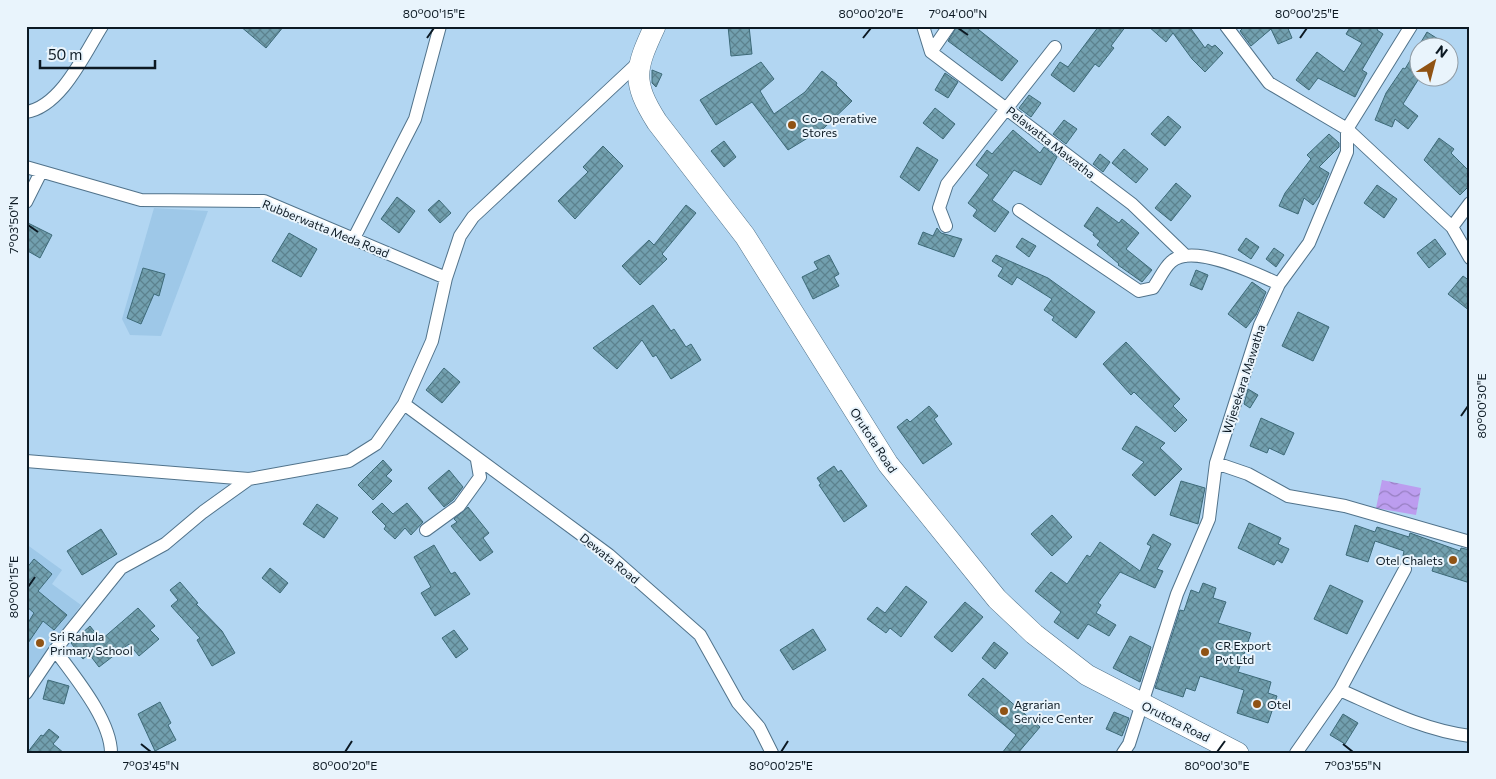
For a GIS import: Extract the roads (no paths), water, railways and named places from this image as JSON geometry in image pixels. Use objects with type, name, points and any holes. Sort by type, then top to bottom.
[{"type":"main road","name":"Orutota Road","points":[[655,26],[639,62],[638,82],[644,102],[657,122],[745,236],[888,464],[937,526],[997,599],[1034,634],[1087,675],[1238,753]]},
{"type":"street","points":[[26,112],[47,104],[67,83],[102,26]]},
{"type":"street","points":[[354,238],[415,119],[440,26]]},
{"type":"street","points":[[923,26],[931,52]]},
{"type":"street","points":[[931,52],[949,26]]},
{"type":"street","points":[[1226,26],[1269,83],[1347,129],[1452,227],[1470,258]]},
{"type":"street","points":[[1347,129],[1411,26]]},
{"type":"street","points":[[946,226],[939,208],[947,184],[1056,47]]},
{"type":"street","name":"Pelawatta Mawatha","points":[[931,52],[1007,107],[1132,204],[1186,256]]},
{"type":"street","points":[[26,461],[249,479],[349,461],[376,444],[404,404],[432,341],[446,278],[460,236],[473,217],[639,62]]},
{"type":"street","name":"Wijesekara Mawatha","points":[[1123,753],[1142,704],[1177,594],[1209,520],[1216,463],[1260,325],[1279,284],[1309,243],[1347,152],[1347,129]]},
{"type":"street","name":"Rubberwatta Meda Road","points":[[26,167],[141,200],[264,201],[446,278]]},
{"type":"street","points":[[26,202],[41,172]]},
{"type":"street","points":[[1452,227],[1470,203]]},
{"type":"street","points":[[1019,210],[1139,291],[1153,288],[1172,261],[1186,256],[1225,260],[1279,284]]},
{"type":"street","name":"Dewata Road","points":[[404,404],[477,460],[609,555],[700,635],[738,703],[759,726],[772,753]]},
{"type":"street","points":[[426,530],[459,506],[480,476],[477,460]]},
{"type":"street","points":[[1216,463],[1248,474],[1288,496],[1344,506],[1470,542]]},
{"type":"street","points":[[26,693],[55,650],[121,568],[165,544],[203,512],[249,479]]},
{"type":"street","points":[[1296,753],[1340,690],[1405,569]]},
{"type":"street","points":[[55,650],[107,730],[111,753]]},
{"type":"street","points":[[1340,690],[1411,722],[1447,733],[1470,736]]},
{"type":"water","points":[[1382,480],[1421,488],[1416,515],[1376,508]]},
{"type":"place","name":"Co-Operative Stores","points":[[792,125]]},
{"type":"place","name":"Otel Chalets","points":[[1453,560]]},
{"type":"place","name":"Sri Rahula Primary School","points":[[40,643]]},
{"type":"place","name":"CR Export Pvt Ltd","points":[[1205,652]]},
{"type":"place","name":"Otel","points":[[1257,704]]},
{"type":"place","name":"Agrarian Service Center","points":[[1004,711]]}]
